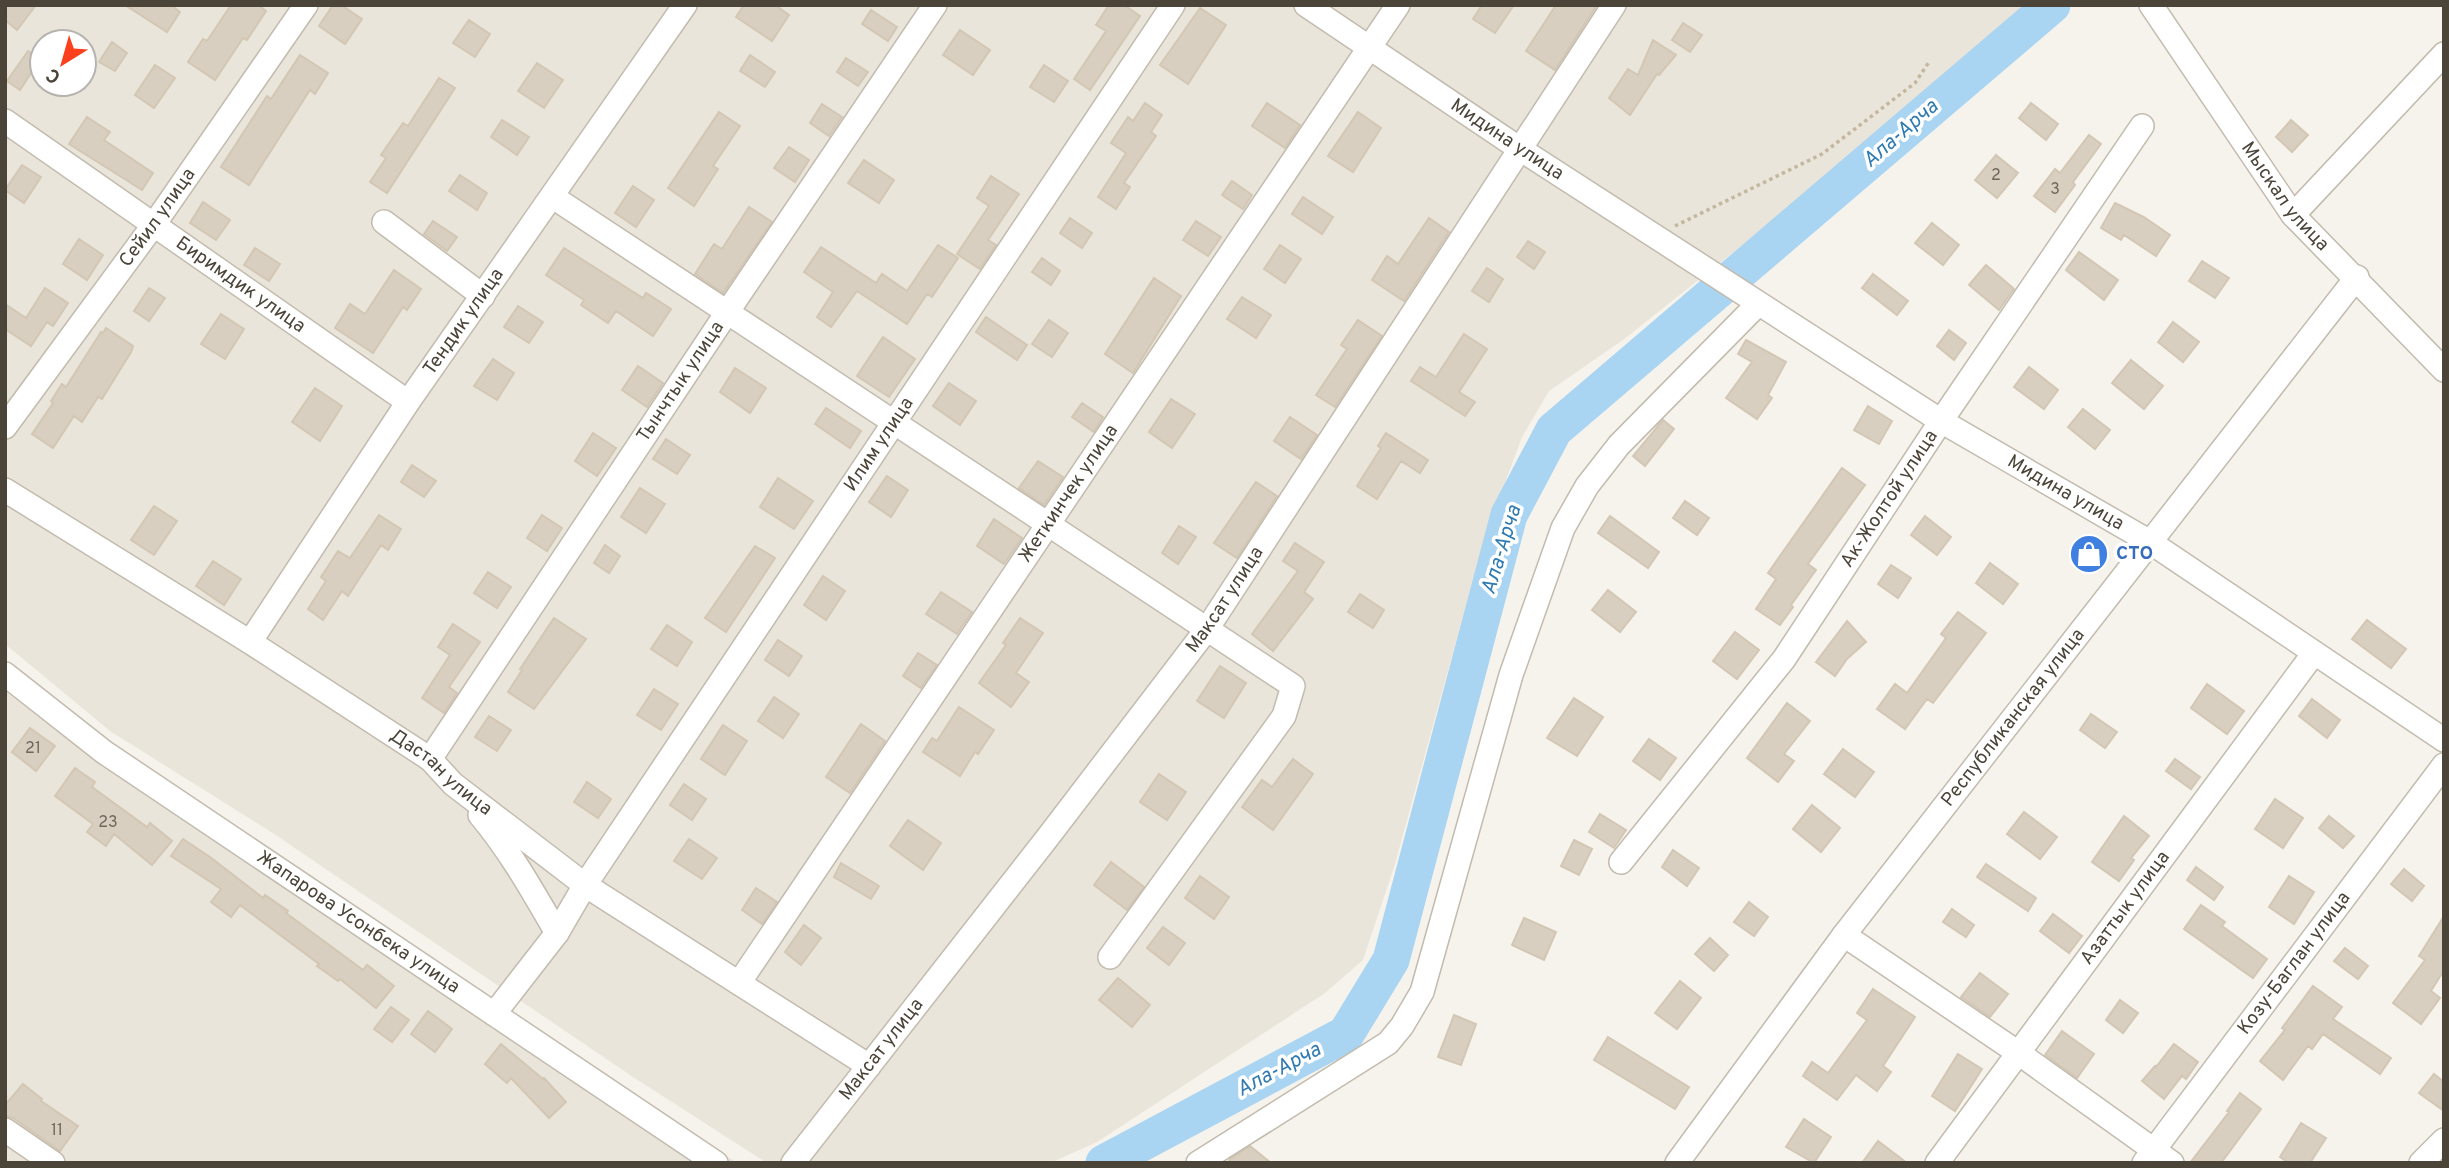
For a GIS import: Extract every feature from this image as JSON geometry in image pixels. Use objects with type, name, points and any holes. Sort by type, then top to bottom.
[{"type":"street","name":"Сейил улица","points":[[5,427],[155,223],[306,5]]},
{"type":"street","name":"Тендик улица","points":[[250,642],[408,402],[685,5]]},
{"type":"street","name":"Тынчтык улица","points":[[430,760],[727,311],[935,5]]},
{"type":"street","name":"Илим улица","points":[[494,1013],[557,933],[585,885],[1173,5]]},
{"type":"street","name":"Мидина улица","points":[[1306,5],[1520,149],[1941,421],[2150,541],[2444,740]]},
{"type":"street","name":"Жеткинчек улица","points":[[739,983],[1398,5]]},
{"type":"street","name":"Максат улица","points":[[793,1163],[1207,629],[1614,5]]},
{"type":"street","name":"Мыскал улица","points":[[2151,5],[2293,215],[2444,370]]},
{"type":"street","points":[[2293,215],[2444,54]]},
{"type":"street","name":"Биримдик улица","points":[[5,121],[155,223],[408,402]]},
{"type":"street","name":"Ак-Жолтой улица","points":[[1621,862],[1784,659],[1941,421],[2142,126]]},
{"type":"street","points":[[553,197],[1293,686],[1284,716],[1110,957]]},
{"type":"street","points":[[384,222],[483,296]]},
{"type":"street","name":"Республиканская улица","points":[[1677,1163],[1844,935],[2357,278]]},
{"type":"street","points":[[1198,1163],[1388,1042],[1402,1026],[1422,992],[1511,675],[1563,528],[1587,486],[1619,445],[1755,301]]},
{"type":"street","name":"Дастан улица","points":[[5,490],[250,642],[430,760],[453,784],[585,885],[869,1066]]},
{"type":"street","name":"Азаттык улица","points":[[1937,1163],[2314,653]]},
{"type":"street","name":"Жапарова Усонбека улица","points":[[5,674],[104,752],[716,1163]]},
{"type":"street","name":"Козу-Баглан улица","points":[[2157,1158],[2444,765]]},
{"type":"street","points":[[453,784],[499,837],[557,933]]},
{"type":"street","points":[[1844,935],[2017,1052],[2157,1158]]},
{"type":"street","points":[[5,1130],[54,1163]]},
{"type":"street","points":[[2421,1163],[2444,1140]]},
{"type":"path","points":[[1654,236],[1822,154],[1915,82],[1929,62]]},
{"type":"shaded area","points":[[5,5],[2025,5],[1897,119],[1755,235],[1623,340],[1549,391],[1522,437],[1484,539],[1395,864],[1363,960],[1325,993],[1097,1142],[1050,1163],[767,1163],[636,1079],[271,832],[110,731],[5,644]]},
{"type":"shaded area","points":[[5,666],[116,755],[737,1163],[5,1163]]},
{"type":"building","points":[[5,5],[36,5],[17,30],[5,20]]},
{"type":"building","points":[[125,5],[171,5],[180,12],[167,32]]},
{"type":"building","points":[[231,5],[258,5],[266,11],[247,40],[243,38],[215,80],[188,62],[203,39],[207,41]]},
{"type":"building","points":[[333,5],[341,5],[362,19],[345,44],[319,26]]},
{"type":"building","points":[[744,5],[775,5],[789,15],[772,41],[736,17]]},
{"type":"building","points":[[1109,5],[1124,5],[1140,16],[1090,90],[1074,79],[1106,31],[1096,25]]},
{"type":"building","points":[[1482,5],[1514,5],[1495,33],[1473,19]]},
{"type":"building","points":[[1556,5],[1597,5],[1555,70],[1526,51]]},
{"type":"building","points":[[1200,8],[1226,25],[1188,84],[1160,65]]},
{"type":"building","points":[[871,10],[897,27],[888,41],[862,24]]},
{"type":"building","points":[[469,20],[490,34],[475,57],[453,43]]},
{"type":"building","points":[[1683,23],[1702,35],[1690,52],[1672,40]]},
{"type":"building","points":[[960,30],[990,50],[973,75],[943,55]]},
{"type":"building","points":[[1653,40],[1676,55],[1659,75],[1657,74],[1630,115],[1609,98],[1628,69],[1638,75]]},
{"type":"building","points":[[112,42],[127,53],[115,71],[99,62]]},
{"type":"building","points":[[28,51],[28,78],[20,90],[7,81]]},
{"type":"building","points":[[300,55],[328,73],[315,94],[310,90],[249,185],[221,167],[267,96],[271,99]]},
{"type":"building","points":[[750,55],[775,72],[765,87],[740,71]]},
{"type":"building","points":[[846,58],[868,72],[858,86],[837,72]]},
{"type":"building","points":[[537,63],[563,80],[544,108],[518,91]]},
{"type":"building","points":[[155,65],[175,78],[154,108],[135,95]]},
{"type":"building","points":[[1044,65],[1068,81],[1054,102],[1030,87]]},
{"type":"building","points":[[439,78],[455,88],[387,193],[370,182],[386,158],[381,155],[403,123],[408,126]]},
{"type":"building","points":[[1145,103],[1162,115],[1151,132],[1156,136],[1124,183],[1130,187],[1116,209],[1098,197],[1126,153],[1111,143],[1128,117],[1133,121]]},
{"type":"building","points":[[1267,103],[1300,125],[1285,148],[1252,126]]},
{"type":"building","points":[[2031,103],[2058,124],[2046,140],[2019,118]]},
{"type":"building","points":[[822,104],[842,117],[829,136],[810,123]]},
{"type":"building","points":[[719,112],[740,126],[713,166],[718,169],[694,206],[668,188]]},
{"type":"building","points":[[1358,112],[1381,128],[1353,172],[1328,156]]},
{"type":"building","points":[[87,117],[110,132],[104,140],[153,173],[142,190],[69,144]]},
{"type":"building","points":[[502,120],[529,137],[517,155],[491,137]]},
{"type":"building","points":[[2291,120],[2308,135],[2292,152],[2276,137]]},
{"type":"building","points":[[2089,135],[2101,144],[2055,212],[2034,196],[2055,169],[2060,173]]},
{"type":"building","points":[[789,147],[809,160],[795,182],[774,168]]},
{"type":"building","points":[[1996,155],[2018,173],[1997,198],[1975,180]]},
{"type":"building","points":[[864,160],[894,180],[879,203],[848,183]]},
{"type":"building","points":[[22,165],[41,177],[24,203],[5,190]]},
{"type":"building","points":[[460,175],[487,193],[477,210],[449,191]]},
{"type":"building","points":[[991,176],[1019,194],[988,240],[996,245],[980,269],[957,254],[989,206],[977,198]]},
{"type":"building","points":[[1232,181],[1252,195],[1243,209],[1222,195]]},
{"type":"building","points":[[633,186],[654,200],[636,227],[615,213]]},
{"type":"building","points":[[1303,197],[1333,217],[1322,234],[1292,214]]},
{"type":"building","points":[[203,202],[230,220],[216,240],[190,223]]},
{"type":"building","points":[[2115,203],[2144,217],[2170,235],[2156,256],[2124,235],[2121,240],[2101,228]]},
{"type":"building","points":[[749,207],[772,222],[723,293],[695,274],[714,244],[722,249]]},
{"type":"building","points":[[1070,218],[1092,233],[1082,248],[1060,233]]},
{"type":"building","points":[[1429,218],[1449,232],[1404,301],[1372,280],[1387,256],[1398,264]]},
{"type":"building","points":[[433,221],[457,237],[447,251],[424,234]]},
{"type":"building","points":[[1196,221],[1221,237],[1208,256],[1183,240]]},
{"type":"building","points":[[1932,223],[1959,245],[1943,265],[1915,243]]},
{"type":"building","points":[[79,239],[103,255],[87,280],[63,264]]},
{"type":"building","points":[[1528,241],[1545,252],[1534,269],[1517,257]]},
{"type":"building","points":[[938,245],[958,258],[932,297],[927,294],[907,324],[857,291],[831,327],[817,317],[833,292],[804,272],[821,247],[876,283],[882,274],[907,291]]},
{"type":"building","points":[[1280,245],[1301,259],[1285,283],[1264,269]]},
{"type":"building","points":[[255,248],[280,264],[269,281],[244,265]]},
{"type":"building","points":[[564,248],[643,298],[646,293],[671,309],[653,336],[616,311],[608,323],[581,305],[584,300],[546,275]]},
{"type":"building","points":[[2079,252],[2118,280],[2104,300],[2066,270]]},
{"type":"building","points":[[1042,258],[1060,271],[1051,285],[1032,272]]},
{"type":"building","points":[[2202,261],[2229,278],[2215,298],[2189,281]]},
{"type":"building","points":[[1986,265],[2014,289],[1999,310],[1969,285]]},
{"type":"building","points":[[1487,268],[1503,279],[1489,302],[1472,291]]},
{"type":"building","points":[[394,270],[421,289],[407,310],[403,307],[373,353],[335,328],[350,304],[365,314]]},
{"type":"building","points":[[1873,274],[1908,301],[1897,315],[1862,288]]},
{"type":"building","points":[[1154,278],[1181,296],[1133,373],[1105,354]]},
{"type":"building","points":[[45,288],[68,303],[53,326],[47,322],[31,346],[5,329],[5,304],[26,318]]},
{"type":"building","points":[[149,288],[165,298],[149,321],[134,311]]},
{"type":"building","points":[[1242,297],[1271,315],[1256,338],[1227,319]]},
{"type":"building","points":[[518,306],[543,322],[529,343],[504,327]]},
{"type":"building","points":[[221,314],[244,329],[225,359],[201,344]]},
{"type":"building","points":[[986,317],[1027,345],[1017,360],[976,332]]},
{"type":"building","points":[[1049,320],[1068,333],[1052,357],[1032,344]]},
{"type":"building","points":[[1358,320],[1382,336],[1335,407],[1316,395],[1347,349],[1341,345]]},
{"type":"building","points":[[2173,322],[2199,342],[2183,362],[2158,342]]},
{"type":"building","points":[[106,328],[133,346],[131,352],[102,399],[98,397],[82,422],[74,416],[53,448],[32,434],[62,384],[66,387]]},
{"type":"building","points":[[1949,330],[1966,343],[1954,360],[1937,346]]},
{"type":"building","points":[[1464,334],[1487,349],[1459,392],[1475,402],[1465,416],[1411,381],[1420,367],[1436,377]]},
{"type":"building","points":[[883,337],[915,359],[889,397],[857,376]]},
{"type":"building","points":[[1746,340],[1786,362],[1768,395],[1772,398],[1757,419],[1726,398],[1752,362],[1738,354]]},
{"type":"building","points":[[493,359],[514,373],[497,400],[474,386]]},
{"type":"building","points":[[2131,360],[2163,386],[2144,409],[2112,383]]},
{"type":"building","points":[[638,366],[663,383],[647,407],[622,390]]},
{"type":"building","points":[[2029,367],[2058,390],[2044,409],[2014,387]]},
{"type":"building","points":[[735,368],[766,388],[750,413],[720,392]]},
{"type":"building","points":[[949,383],[976,401],[960,425],[933,406]]},
{"type":"building","points":[[315,388],[342,406],[320,441],[292,422]]},
{"type":"building","points":[[1171,399],[1195,414],[1172,448],[1149,432]]},
{"type":"building","points":[[1082,403],[1103,417],[1094,432],[1072,417]]},
{"type":"building","points":[[1868,406],[1892,421],[1879,444],[1854,430]]},
{"type":"building","points":[[826,408],[861,431],[850,448],[815,424]]},
{"type":"building","points":[[2083,409],[2110,430],[2095,449],[2068,427]]},
{"type":"building","points":[[1290,417],[1317,435],[1301,459],[1274,441]]},
{"type":"building","points":[[1663,420],[1674,429],[1645,466],[1633,456]]},
{"type":"building","points":[[593,433],[616,448],[597,476],[575,461]]},
{"type":"building","points":[[1386,433],[1428,460],[1420,473],[1401,461],[1377,499],[1357,486],[1381,448],[1378,446]]},
{"type":"building","points":[[666,439],[690,455],[677,474],[653,459]]},
{"type":"building","points":[[1038,461],[1063,477],[1044,505],[1019,488]]},
{"type":"building","points":[[412,465],[436,481],[424,497],[401,482]]},
{"type":"building","points":[[1842,468],[1865,485],[1808,564],[1816,570],[1780,625],[1756,609],[1776,579],[1768,573]]},
{"type":"building","points":[[887,476],[908,490],[891,517],[869,502]]},
{"type":"building","points":[[778,478],[813,501],[794,529],[760,507]]},
{"type":"building","points":[[1256,482],[1277,496],[1237,558],[1214,543]]},
{"type":"building","points":[[640,488],[665,504],[646,533],[621,517]]},
{"type":"building","points":[[1685,501],[1709,518],[1697,535],[1673,518]]},
{"type":"building","points":[[154,506],[177,521],[154,555],[131,540]]},
{"type":"building","points":[[379,515],[401,529],[388,550],[381,545],[348,596],[342,591],[323,620],[308,609],[326,581],[321,577],[338,551],[350,558]]},
{"type":"building","points":[[542,515],[562,528],[547,551],[527,538]]},
{"type":"building","points":[[1610,516],[1659,552],[1648,568],[1598,533]]},
{"type":"building","points":[[1925,516],[1951,537],[1937,555],[1911,535]]},
{"type":"building","points":[[994,519],[1022,538],[1004,564],[977,546]]},
{"type":"building","points":[[1179,526],[1196,537],[1178,564],[1162,553]]},
{"type":"building","points":[[1295,543],[1324,562],[1304,592],[1313,599],[1273,651],[1252,634],[1298,571],[1283,561]]},
{"type":"building","points":[[605,545],[620,556],[609,573],[594,563]]},
{"type":"building","points":[[755,546],[775,558],[726,632],[705,618]]},
{"type":"building","points":[[213,561],[241,579],[224,605],[196,586]]},
{"type":"building","points":[[1990,563],[2018,584],[2003,604],[1976,583]]},
{"type":"building","points":[[1891,565],[1911,578],[1898,598],[1878,584]]},
{"type":"building","points":[[488,572],[511,587],[497,608],[474,593]]},
{"type":"building","points":[[823,576],[845,591],[826,620],[804,605]]},
{"type":"building","points":[[1608,590],[1636,612],[1620,632],[1592,610]]},
{"type":"building","points":[[941,592],[972,612],[957,634],[926,614]]},
{"type":"building","points":[[1360,594],[1384,610],[1373,628],[1348,612]]},
{"type":"building","points":[[1958,612],[1986,633],[1933,703],[1927,699],[1905,729],[1877,709],[1895,684],[1907,693],[1946,638],[1941,634]]},
{"type":"building","points":[[554,618],[586,639],[534,709],[508,692]]},
{"type":"building","points":[[1020,618],[1043,633],[1016,673],[1029,682],[1011,707],[979,683],[1006,645],[1003,643]]},
{"type":"building","points":[[2367,620],[2406,649],[2391,668],[2352,639]]},
{"type":"building","points":[[1847,621],[1866,642],[1847,659],[1835,676],[1816,662]]},
{"type":"building","points":[[453,624],[480,642],[449,687],[457,693],[444,713],[422,698],[450,655],[438,647]]},
{"type":"building","points":[[667,625],[692,642],[677,666],[651,649]]},
{"type":"building","points":[[1735,632],[1759,650],[1737,679],[1713,661]]},
{"type":"building","points":[[778,640],[802,656],[789,676],[765,660]]},
{"type":"building","points":[[918,653],[937,665],[921,688],[903,676]]},
{"type":"building","points":[[1220,666],[1246,683],[1224,718],[1197,701]]},
{"type":"building","points":[[2207,684],[2244,711],[2227,734],[2191,708]]},
{"type":"building","points":[[654,689],[678,704],[661,730],[637,715]]},
{"type":"building","points":[[774,697],[799,714],[783,738],[758,721]]},
{"type":"building","points":[[1574,698],[1603,717],[1577,756],[1547,738]]},
{"type":"building","points":[[2312,699],[2340,720],[2327,738],[2299,716]]},
{"type":"building","points":[[1787,703],[1810,721],[1784,754],[1794,761],[1778,782],[1747,758]]},
{"type":"building","points":[[959,707],[994,730],[978,754],[975,752],[960,776],[923,752],[932,738],[937,741]]},
{"type":"building","points":[[2091,714],[2117,732],[2105,748],[2080,730]]},
{"type":"building","points":[[489,716],[511,730],[497,751],[475,737]]},
{"type":"building","points":[[861,724],[885,741],[850,793],[826,777]]},
{"type":"building","points":[[723,725],[747,741],[725,775],[701,759]]},
{"type":"building","points":[[30,728],[55,746],[36,771],[12,752]]},
{"type":"building","points":[[1649,739],[1676,758],[1660,780],[1633,761]]},
{"type":"building","points":[[1843,749],[1874,772],[1855,797],[1824,774]]},
{"type":"building","points":[[1293,759],[1313,774],[1273,830],[1242,807],[1262,780],[1272,787]]},
{"type":"building","points":[[2175,759],[2200,777],[2191,789],[2166,771]]},
{"type":"building","points":[[75,768],[95,782],[92,787],[147,827],[150,823],[172,841],[152,865],[114,834],[106,846],[87,832],[93,824],[55,796]]},
{"type":"building","points":[[1159,774],[1186,792],[1167,820],[1140,802]]},
{"type":"building","points":[[587,782],[611,799],[598,818],[574,802]]},
{"type":"building","points":[[684,784],[706,799],[692,820],[670,805]]},
{"type":"building","points":[[2275,799],[2303,818],[2283,848],[2255,829]]},
{"type":"building","points":[[1812,805],[1840,828],[1821,852],[1793,829]]},
{"type":"building","points":[[2024,812],[2057,837],[2040,859],[2007,834]]},
{"type":"building","points":[[1600,814],[1626,830],[1614,848],[1589,832]]},
{"type":"building","points":[[2124,816],[2149,836],[2131,858],[2134,860],[2119,881],[2092,862]]},
{"type":"building","points":[[2329,816],[2354,836],[2343,848],[2319,828]]},
{"type":"building","points":[[908,820],[941,843],[923,870],[890,846]]},
{"type":"building","points":[[183,839],[263,898],[265,895],[288,911],[286,913],[363,970],[367,965],[394,986],[376,1008],[340,979],[338,981],[317,966],[319,964],[240,905],[231,917],[211,902],[221,889],[171,856]]},
{"type":"building","points":[[689,839],[717,858],[702,879],[674,861]]},
{"type":"building","points":[[1574,840],[1592,849],[1579,875],[1561,866]]},
{"type":"building","points":[[1673,850],[1699,868],[1687,886],[1662,867]]},
{"type":"building","points":[[1111,862],[1144,887],[1127,910],[1094,885]]},
{"type":"building","points":[[841,863],[879,886],[871,899],[834,877]]},
{"type":"building","points":[[1986,864],[2036,898],[2028,911],[1977,877]]},
{"type":"building","points":[[2196,867],[2223,887],[2214,900],[2187,880]]},
{"type":"building","points":[[2404,869],[2424,886],[2412,901],[2391,884]]},
{"type":"building","points":[[1200,876],[1229,897],[1214,919],[1185,898]]},
{"type":"building","points":[[2289,876],[2314,892],[2294,924],[2269,907]]},
{"type":"building","points":[[756,888],[777,902],[762,924],[742,910]]},
{"type":"building","points":[[1749,902],[1768,917],[1754,936],[1734,922]]},
{"type":"building","points":[[2201,905],[2225,922],[2222,926],[2267,959],[2253,978],[2184,929]]},
{"type":"building","points":[[1952,909],[1974,925],[1966,937],[1943,922]]},
{"type":"building","points":[[2053,914],[2082,936],[2069,953],[2040,931]]},
{"type":"building","points":[[2444,916],[2444,970],[2431,991],[2440,998],[2421,1024],[2393,1003],[2425,960],[2419,956]]},
{"type":"building","points":[[1524,918],[1556,932],[1544,960],[1512,945]]},
{"type":"building","points":[[804,925],[821,938],[801,965],[785,952]]},
{"type":"building","points":[[1163,927],[1185,943],[1169,965],[1147,948]]},
{"type":"building","points":[[1710,938],[1728,955],[1714,971],[1695,954]]},
{"type":"building","points":[[2345,948],[2368,966],[2358,979],[2334,961]]},
{"type":"building","points":[[1980,973],[2008,994],[1990,1017],[1961,997]]},
{"type":"building","points":[[1118,978],[1150,1005],[1132,1027],[1099,1000]]},
{"type":"building","points":[[1680,981],[1701,998],[1677,1029],[1655,1013]]},
{"type":"building","points":[[2313,986],[2342,1007],[2333,1019],[2391,1058],[2380,1074],[2323,1034],[2312,1049],[2308,1046],[2283,1080],[2260,1061],[2285,1030],[2282,1028]]},
{"type":"building","points":[[1873,989],[1915,1017],[1883,1066],[1891,1072],[1877,1091],[1856,1075],[1837,1100],[1803,1076],[1812,1062],[1828,1073],[1867,1020],[1857,1013]]},
{"type":"building","points":[[2120,1000],[2138,1013],[2123,1033],[2106,1020]]},
{"type":"building","points":[[391,1007],[409,1020],[392,1042],[374,1029]]},
{"type":"building","points":[[428,1011],[452,1029],[435,1052],[411,1034]]},
{"type":"building","points":[[1454,1015],[1476,1024],[1461,1065],[1438,1057]]},
{"type":"building","points":[[2062,1031],[2094,1054],[2077,1078],[2045,1055]]},
{"type":"building","points":[[1608,1037],[1689,1087],[1675,1109],[1594,1060]]},
{"type":"building","points":[[501,1044],[544,1078],[566,1102],[549,1118],[511,1078],[507,1083],[485,1064]]},
{"type":"building","points":[[2174,1044],[2198,1062],[2186,1079],[2182,1076],[2164,1099],[2142,1081]]},
{"type":"building","points":[[1958,1054],[1982,1069],[1955,1111],[1932,1096]]},
{"type":"building","points":[[2434,1074],[2444,1082],[2444,1111],[2419,1093]]},
{"type":"building","points":[[23,1084],[42,1099],[41,1101],[78,1126],[60,1151],[13,1118],[5,1116],[5,1105]]},
{"type":"building","points":[[2240,1093],[2261,1109],[2221,1163],[2190,1163],[2229,1112],[2227,1111]]},
{"type":"building","points":[[1804,1119],[1831,1137],[1814,1163],[1786,1147]]},
{"type":"building","points":[[2301,1123],[2326,1138],[2310,1163],[2289,1163],[2280,1157]]},
{"type":"building","points":[[1878,1141],[1907,1163],[1862,1163]]},
{"type":"building","points":[[1250,1146],[1271,1163],[1228,1163],[1230,1159]]},
{"type":"waterway","name":"Ала-Арча","points":[[1104,1163],[1346,1034],[1391,960],[1509,515],[1554,430],[2052,5]]},
{"type":"place","name":"СТО","points":[[2089,554]]}]
